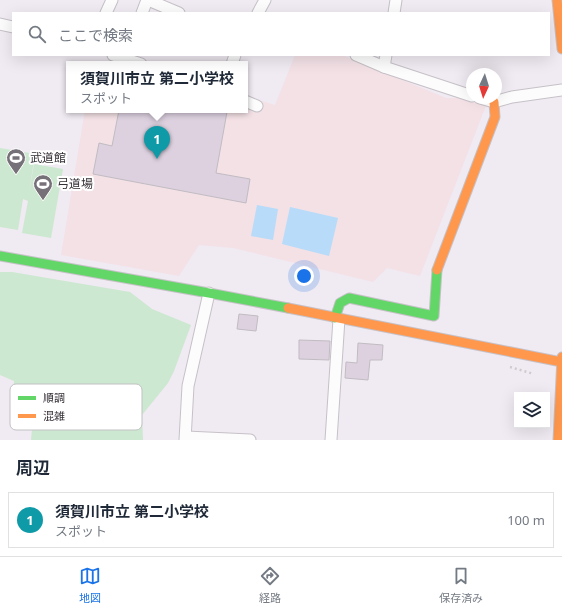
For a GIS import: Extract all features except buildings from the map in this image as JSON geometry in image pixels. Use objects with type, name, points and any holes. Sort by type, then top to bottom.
[{"type":"street","points":[[106,12],[112,0]]},
{"type":"street","points":[[142,12],[147,0],[177,12]]},
{"type":"street","points":[[259,12],[265,0]]},
{"type":"street","points":[[394,12],[396,0]]},
{"type":"street","points":[[557,0],[562,49]]},
{"type":"street","points":[[0,24],[12,27]]},
{"type":"street","points":[[358,56],[384,67],[466,94]]},
{"type":"street","points":[[384,67],[386,56]]},
{"type":"street","points":[[502,100],[562,90]]},
{"type":"street","points":[[248,102],[257,106]]},
{"type":"street","points":[[331,440],[337,318],[340,302],[349,298],[434,316],[436,272],[495,117],[494,104]]},
{"type":"street","points":[[0,256],[209,293],[562,362]]},
{"type":"street","points":[[209,293],[188,386],[186,438],[250,440]]},
{"type":"street","points":[[558,440],[562,357]]},
{"type":"path","points":[[507,366],[534,374]]},
{"type":"shaded area","points":[[295,56],[344,56],[446,98],[466,98],[466,104],[487,104],[420,276],[387,268],[373,282],[233,248],[199,245],[179,276],[61,255],[85,113],[248,113],[248,109],[257,113],[262,101],[275,105]]},
{"type":"green space","points":[[0,148],[35,154],[29,193],[34,164],[63,169],[51,238],[22,233],[28,201],[23,199],[18,230],[0,227]]},
{"type":"green space","points":[[0,272],[12,272],[130,292],[152,309],[191,325],[168,383],[142,415],[142,384],[14,384],[14,381],[0,375]]},
{"type":"green space","points":[[142,415],[143,440],[31,440],[32,430],[142,430]]},
{"type":"water","points":[[257,205],[278,209],[273,240],[251,236]]},
{"type":"water","points":[[290,207],[338,218],[329,256],[282,244]]},
{"type":"traffic: fast","points":[[0,256],[288,308]]},
{"type":"traffic: fast","points":[[335,318],[340,303],[349,298],[434,316],[437,270]]},
{"type":"traffic: slow","points":[[557,0],[562,49]]},
{"type":"traffic: slow","points":[[437,270],[495,117],[494,104]]},
{"type":"traffic: slow","points":[[288,308],[562,362]]},
{"type":"traffic: slow","points":[[558,440],[562,357]]},
{"type":"place","name":"須賀川市立 第二小学校","points":[[157,159]]},
{"type":"place","name":"武道館","points":[[16,175]]},
{"type":"place","name":"弓道場","points":[[43,201]]}]
